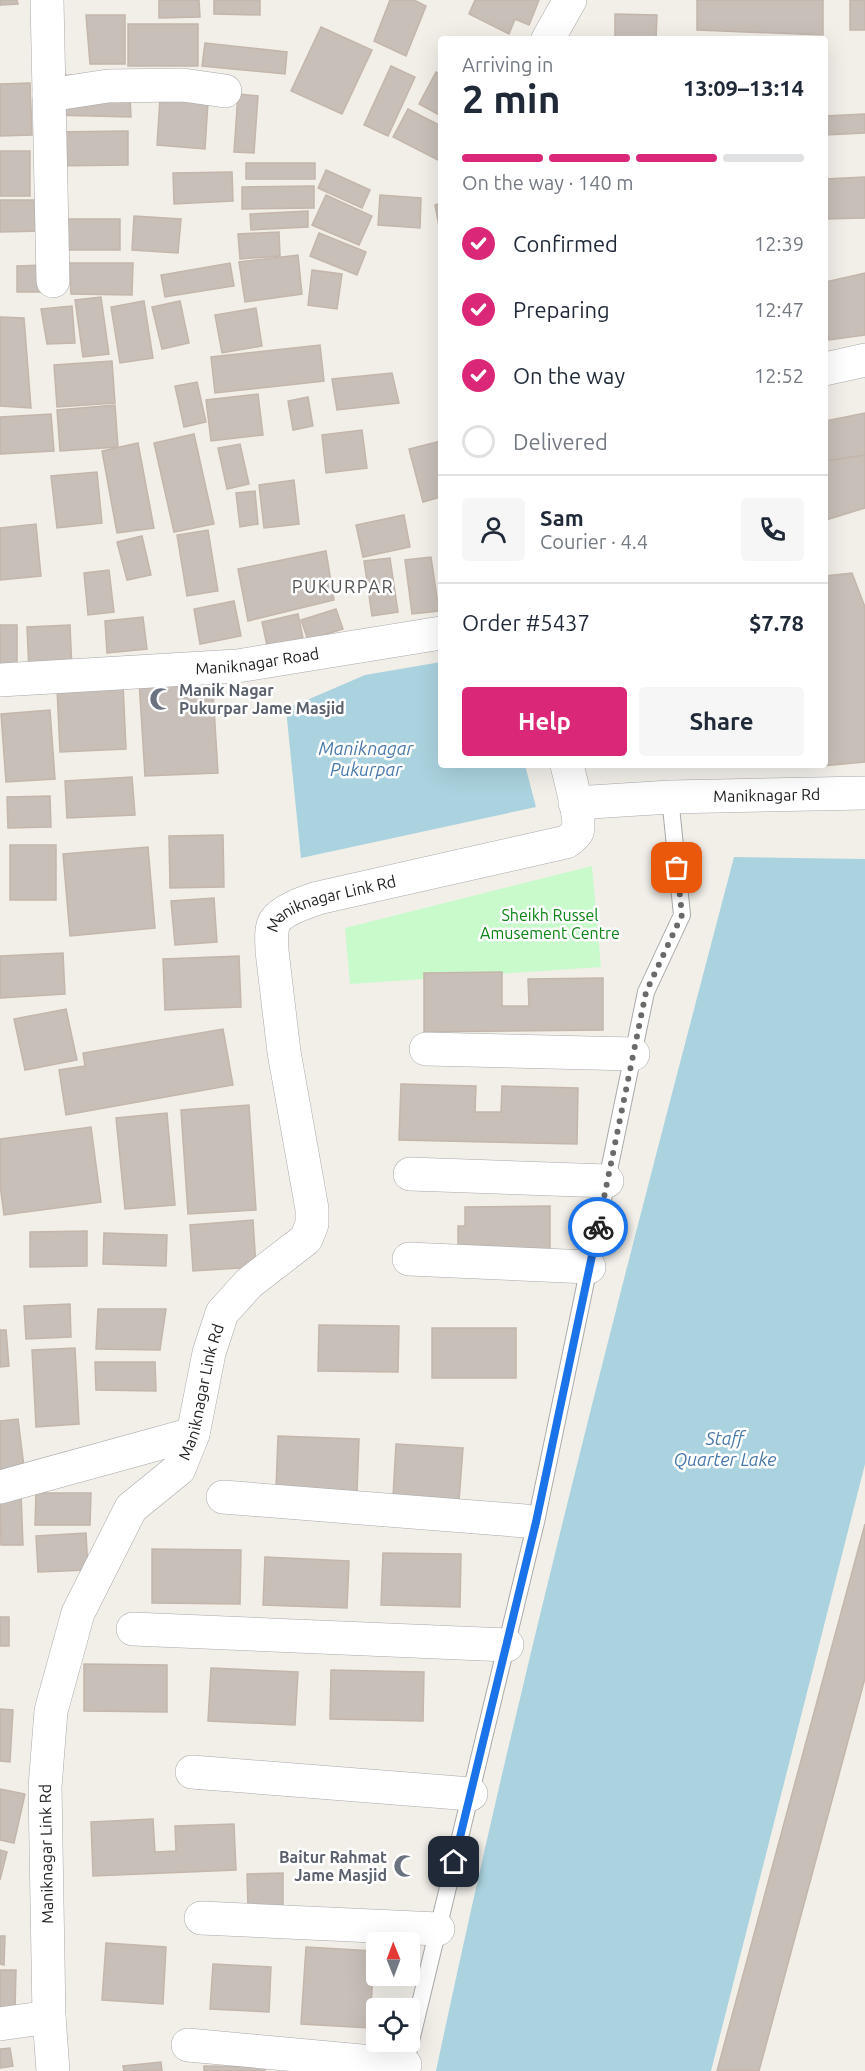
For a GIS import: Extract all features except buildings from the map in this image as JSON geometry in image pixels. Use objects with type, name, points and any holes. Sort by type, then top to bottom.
[{"type":"street","points":[[46,0],[53,281]]},
{"type":"street","points":[[550,36],[570,0]]},
{"type":"street","points":[[49,95],[108,86],[183,85],[225,90]]},
{"type":"street","points":[[828,368],[865,360]]},
{"type":"street","name":"Maniknagar Road","points":[[0,680],[237,666],[438,633]]},
{"type":"street","points":[[568,768],[575,803]]},
{"type":"street","name":"Maniknagar Rd","points":[[575,803],[670,797],[865,793]]},
{"type":"street","name":"Maniknagar Link Rd","points":[[53,2071],[49,2017],[45,1787],[51,1711],[78,1613],[131,1508],[179,1469],[194,1434],[209,1353],[222,1313],[249,1283],[306,1239],[312,1224],[312,1209],[284,1052],[272,951],[272,936],[276,920],[296,905],[318,898],[566,842],[574,837],[578,830],[575,803]]},
{"type":"street","points":[[426,1050],[633,1054]]},
{"type":"street","points":[[410,1174],[607,1181]]},
{"type":"street","points":[[410,1259],[590,1267]]},
{"type":"street","points":[[0,1487],[194,1434]]},
{"type":"street","points":[[223,1497],[525,1521]]},
{"type":"street","points":[[133,1629],[507,1645]]},
{"type":"street","points":[[192,1772],[471,1794]]},
{"type":"street","points":[[201,1918],[438,1929]]},
{"type":"street","points":[[0,2024],[49,2017]]},
{"type":"street","points":[[188,2044],[405,2068]]},
{"type":"lane","points":[[405,2068],[536,1522],[646,992],[682,915],[670,797]]},
{"type":"green space","name":"Sheikh Russel Amusement Centre","points":[[592,866],[601,967],[350,984],[345,928]]},
{"type":"water","name":"Maniknagar Pukurpar","points":[[438,663],[438,768],[526,768],[536,807],[301,858],[286,709],[365,675]]},
{"type":"water","name":"Staff Quarter Lake","points":[[734,857],[865,859],[865,1464],[711,2071],[436,2071],[540,1614]]},
{"type":"way so far","points":[[598,1227],[646,992],[682,915],[677,868]]},
{"type":"place","name":"Manik Nagar Pukurpar Jame Masjid","points":[[161,699]]},
{"type":"place","name":"Baitur Rahmat Jame Masjid","points":[[405,1866]]},
{"type":"district","name":"PUKURPAR","points":[[343,586]]},
{"type":"route","points":[[454,1862],[536,1522],[598,1227]]}]
